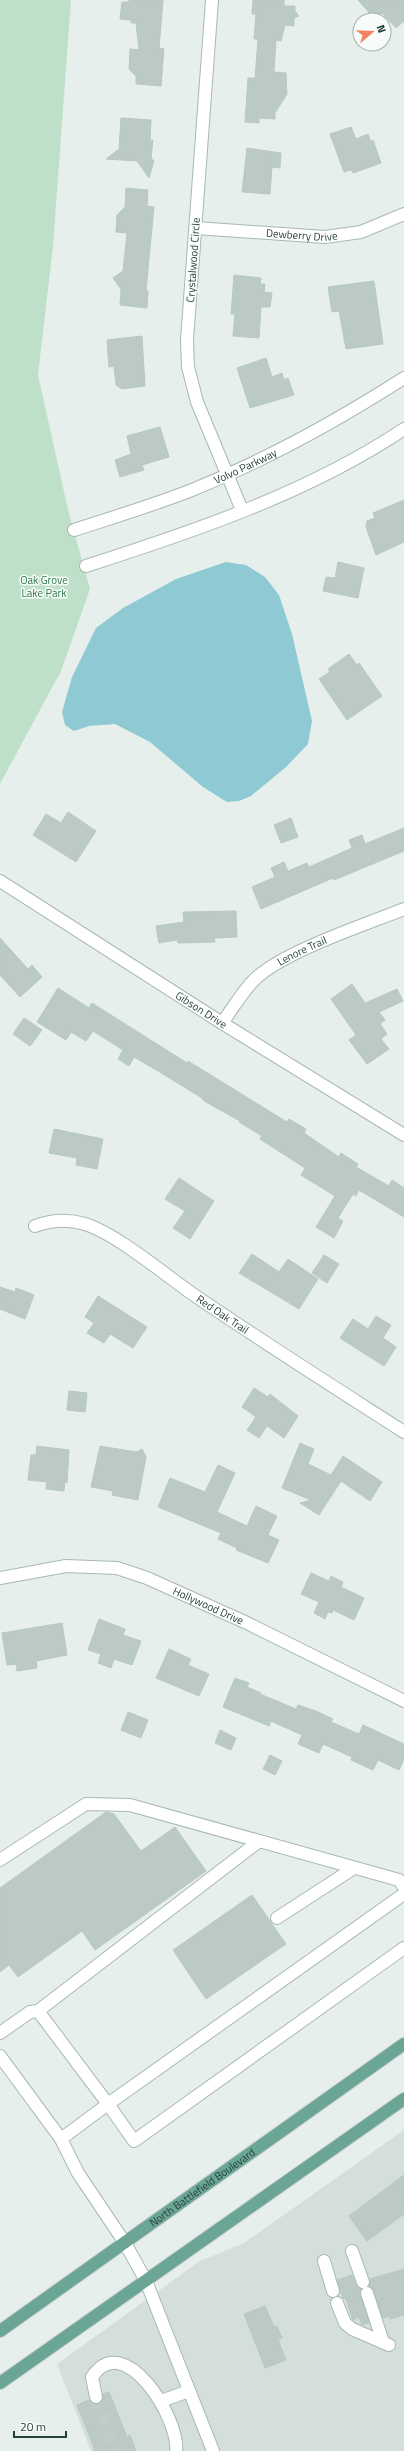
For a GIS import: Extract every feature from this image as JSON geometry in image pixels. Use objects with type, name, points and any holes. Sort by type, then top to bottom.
[{"type":"main road","name":"North Battlefield Boulevard","points":[[0,2331],[404,2044]]},
{"type":"main road","points":[[0,2383],[404,2099]]},
{"type":"street","name":"Crystalwood Circle","points":[[212,0],[187,340],[188,367],[197,402],[242,510]]},
{"type":"street","name":"Dewberry Drive","points":[[196,228],[325,237],[361,232],[404,214]]},
{"type":"street","name":"Volvo Parkway","points":[[74,530],[149,506],[227,474],[315,431],[404,378]]},
{"type":"street","points":[[86,566],[150,545],[242,510],[324,475],[404,429]]},
{"type":"street","name":"Gibson Drive","points":[[0,881],[222,1023],[404,1135]]},
{"type":"street","name":"Lenore Trail","points":[[222,1023],[246,989],[272,967],[306,950],[404,908]]},
{"type":"street","name":"Red Oak Trail","points":[[35,1226],[52,1220],[72,1222],[85,1224],[109,1236],[235,1323],[404,1432]]},
{"type":"street","name":"Hollywood Drive","points":[[0,1578],[66,1566],[85,1565],[118,1568],[147,1578],[247,1623],[404,1701]]},
{"type":"street","points":[[0,1860],[86,1804],[130,1805],[258,1842],[399,1880],[404,1887]]},
{"type":"street","points":[[0,2033],[30,2012],[38,2011],[258,1842]]},
{"type":"street","points":[[277,1918],[354,1868]]},
{"type":"street","points":[[61,2139],[404,1894]]},
{"type":"street","points":[[38,2011],[134,2141],[404,1948]]},
{"type":"street","points":[[0,2056],[61,2139],[78,2173],[125,2243],[146,2281],[213,2451]]},
{"type":"street","points":[[324,2261],[345,2323],[352,2329],[386,2343],[352,2251]]},
{"type":"street","points":[[96,2397],[92,2377],[97,2370],[112,2364],[121,2364],[132,2367],[161,2401],[177,2442],[176,2451]]},
{"type":"street","points":[[161,2401],[189,2390]]},
{"type":"shaded area","points":[[404,2130],[404,2451],[91,2451],[57,2364],[200,2261],[244,2243]]},
{"type":"green space","name":"Oak Grove Lake Park","points":[[0,0],[71,0],[53,246],[38,375],[69,514],[90,589],[61,671],[0,784]]},
{"type":"water","points":[[226,562],[246,565],[265,577],[279,595],[292,634],[312,721],[308,744],[286,767],[251,796],[239,801],[227,802],[203,787],[150,742],[115,724],[89,726],[74,731],[65,725],[62,712],[72,677],[96,628],[123,608],[176,579]]},
{"type":"building","points":[[129,0],[163,0],[159,48],[164,49],[161,86],[136,84],[136,76],[129,69],[130,49],[139,50],[136,23],[131,23],[131,20],[120,19],[122,2],[129,2]]},
{"type":"building","points":[[253,0],[284,0],[284,6],[295,6],[295,11],[299,16],[294,18],[294,26],[285,25],[281,41],[276,40],[274,72],[286,73],[287,94],[275,113],[275,119],[259,118],[259,123],[245,122],[248,78],[255,78],[258,39],[254,39],[256,14],[252,14]]},
{"type":"building","points":[[358,0],[404,0],[404,21],[396,28],[392,24],[392,12],[368,12]]},
{"type":"building","points":[[121,118],[151,120],[150,140],[153,140],[151,158],[154,161],[149,178],[137,161],[106,159],[119,149]]},
{"type":"building","points":[[351,127],[356,139],[368,134],[371,142],[373,140],[381,163],[353,173],[351,170],[344,172],[330,134]]},
{"type":"building","points":[[247,148],[281,153],[280,168],[272,167],[270,194],[242,192]]},
{"type":"building","points":[[126,188],[148,190],[147,206],[154,207],[146,290],[148,291],[147,308],[120,305],[121,289],[113,278],[123,271],[127,233],[116,232],[117,215],[125,207]]},
{"type":"building","points":[[234,275],[261,278],[260,284],[265,284],[264,292],[272,293],[270,307],[261,307],[259,338],[233,336],[235,314],[231,314]]},
{"type":"building","points":[[374,281],[383,344],[346,349],[339,311],[332,312],[328,287]]},
{"type":"building","points":[[142,336],[145,386],[122,389],[116,385],[114,366],[109,367],[107,340]]},
{"type":"building","points":[[266,358],[272,377],[282,373],[284,380],[288,378],[294,395],[250,408],[237,368]]},
{"type":"building","points":[[160,427],[169,457],[142,465],[144,470],[120,477],[115,460],[131,454],[127,436]]},
{"type":"building","points":[[404,500],[404,542],[376,555],[366,527],[367,521],[375,518],[373,513]]},
{"type":"building","points":[[338,562],[364,568],[358,598],[323,591],[326,577],[335,578]]},
{"type":"building","points":[[349,654],[357,665],[359,663],[382,696],[347,720],[319,679],[330,672],[328,669]]},
{"type":"building","points":[[68,812],[96,831],[76,862],[33,835],[46,814],[61,823]]},
{"type":"building","points":[[291,818],[298,837],[281,843],[274,825]]},
{"type":"building","points":[[404,828],[404,851],[334,880],[333,878],[261,909],[252,887],[275,877],[271,868],[284,862],[288,871],[307,863],[309,867],[352,848],[349,840],[362,835],[365,844]]},
{"type":"building","points":[[236,911],[237,937],[214,938],[215,942],[178,943],[177,940],[159,943],[156,926],[184,922],[183,912]]},
{"type":"building","points":[[0,938],[28,969],[32,965],[42,977],[20,997],[0,975]]},
{"type":"building","points":[[352,984],[365,1003],[397,989],[403,1001],[379,1012],[385,1020],[380,1024],[387,1034],[381,1039],[389,1049],[367,1064],[349,1040],[356,1035],[331,999]]},
{"type":"building","points":[[58,988],[89,1008],[92,1003],[187,1063],[188,1061],[287,1122],[289,1119],[306,1129],[304,1133],[339,1157],[341,1153],[358,1164],[356,1167],[389,1186],[392,1180],[404,1188],[404,1217],[359,1190],[356,1196],[353,1194],[338,1218],[343,1221],[334,1238],[316,1227],[335,1196],[301,1175],[305,1168],[260,1139],[262,1136],[239,1122],[240,1121],[204,1101],[202,1098],[134,1057],[129,1066],[118,1059],[123,1050],[93,1031],[86,1041],[71,1032],[66,1040],[37,1022]]},
{"type":"building","points":[[24,1018],[42,1030],[30,1046],[13,1034]]},
{"type":"building","points":[[54,1129],[103,1139],[97,1169],[76,1165],[77,1158],[49,1153]]},
{"type":"building","points":[[179,1178],[214,1201],[190,1239],[173,1228],[185,1211],[165,1199]]},
{"type":"building","points":[[252,1254],[279,1272],[288,1259],[318,1279],[299,1309],[239,1273]]},
{"type":"building","points":[[324,1255],[339,1264],[327,1283],[312,1273]]},
{"type":"building","points":[[0,1287],[15,1292],[16,1288],[34,1295],[25,1319],[0,1309]]},
{"type":"building","points":[[98,1296],[147,1327],[133,1348],[110,1334],[104,1343],[87,1333],[94,1323],[85,1317]]},
{"type":"building","points":[[376,1316],[391,1325],[383,1338],[396,1347],[384,1366],[340,1338],[353,1319],[368,1329]]},
{"type":"building","points":[[254,1388],[268,1397],[270,1394],[298,1416],[284,1438],[267,1426],[259,1438],[247,1430],[256,1417],[242,1407]]},
{"type":"building","points":[[69,1391],[87,1393],[85,1412],[67,1410]]},
{"type":"building","points":[[300,1443],[314,1449],[308,1464],[331,1475],[343,1456],[382,1482],[370,1501],[341,1481],[319,1515],[300,1503],[311,1500],[282,1488]]},
{"type":"building","points":[[37,1446],[69,1450],[67,1483],[65,1482],[64,1491],[46,1489],[47,1482],[28,1480],[31,1455],[36,1455]]},
{"type":"building","points":[[100,1446],[136,1452],[142,1449],[146,1457],[138,1500],[112,1495],[113,1491],[91,1487]]},
{"type":"building","points":[[218,1465],[235,1473],[217,1512],[247,1526],[256,1506],[277,1516],[268,1535],[279,1540],[268,1563],[236,1550],[237,1548],[218,1539],[221,1533],[158,1507],[170,1478],[205,1492]]},
{"type":"building","points":[[311,1573],[329,1581],[331,1576],[343,1582],[341,1587],[364,1598],[354,1620],[333,1610],[332,1613],[328,1612],[325,1619],[314,1613],[319,1602],[301,1594]]},
{"type":"building","points":[[99,1619],[125,1629],[123,1635],[141,1641],[132,1665],[114,1659],[111,1668],[98,1663],[101,1654],[88,1650]]},
{"type":"building","points":[[62,1623],[67,1655],[36,1661],[37,1668],[17,1671],[16,1664],[7,1665],[2,1633]]},
{"type":"building","points":[[169,1649],[191,1659],[188,1665],[209,1674],[199,1696],[156,1678]]},
{"type":"building","points":[[235,1678],[249,1683],[247,1687],[261,1693],[260,1694],[296,1709],[298,1705],[316,1711],[333,1719],[331,1722],[359,1734],[363,1725],[404,1744],[404,1759],[399,1770],[378,1760],[373,1770],[351,1760],[352,1757],[323,1744],[319,1753],[298,1744],[302,1735],[271,1721],[269,1726],[223,1707]]},
{"type":"building","points":[[128,1712],[148,1720],[141,1738],[121,1730]]},
{"type":"building","points":[[220,1730],[236,1738],[231,1750],[215,1743]]},
{"type":"building","points":[[270,1755],[282,1761],[275,1775],[263,1769]]},
{"type":"building","points":[[106,1812],[114,1814],[141,1851],[175,1827],[206,1871],[95,1950],[82,1931],[18,1977],[9,1965],[0,1972],[0,1888]]},
{"type":"building","points":[[252,1895],[286,1944],[206,1999],[173,1950]]},
{"type":"building","points":[[404,2175],[404,2214],[367,2241],[349,2216]]},
{"type":"building","points":[[404,2269],[404,2315],[390,2319],[389,2316],[383,2318],[374,2291],[369,2286],[370,2279]]},
{"type":"building","points":[[352,2275],[356,2285],[361,2289],[360,2295],[369,2323],[362,2325],[359,2317],[353,2320],[346,2299],[343,2298],[337,2280]]},
{"type":"building","points":[[265,2306],[274,2327],[277,2326],[282,2338],[278,2340],[286,2360],[265,2368],[244,2314]]},
{"type":"building","points":[[109,2392],[127,2437],[130,2435],[136,2451],[93,2451],[95,2450],[77,2405],[89,2400],[93,2404],[98,2404],[103,2400],[103,2394]]},
{"type":"tunnel","points":[[96,2397],[116,2451]]}]
